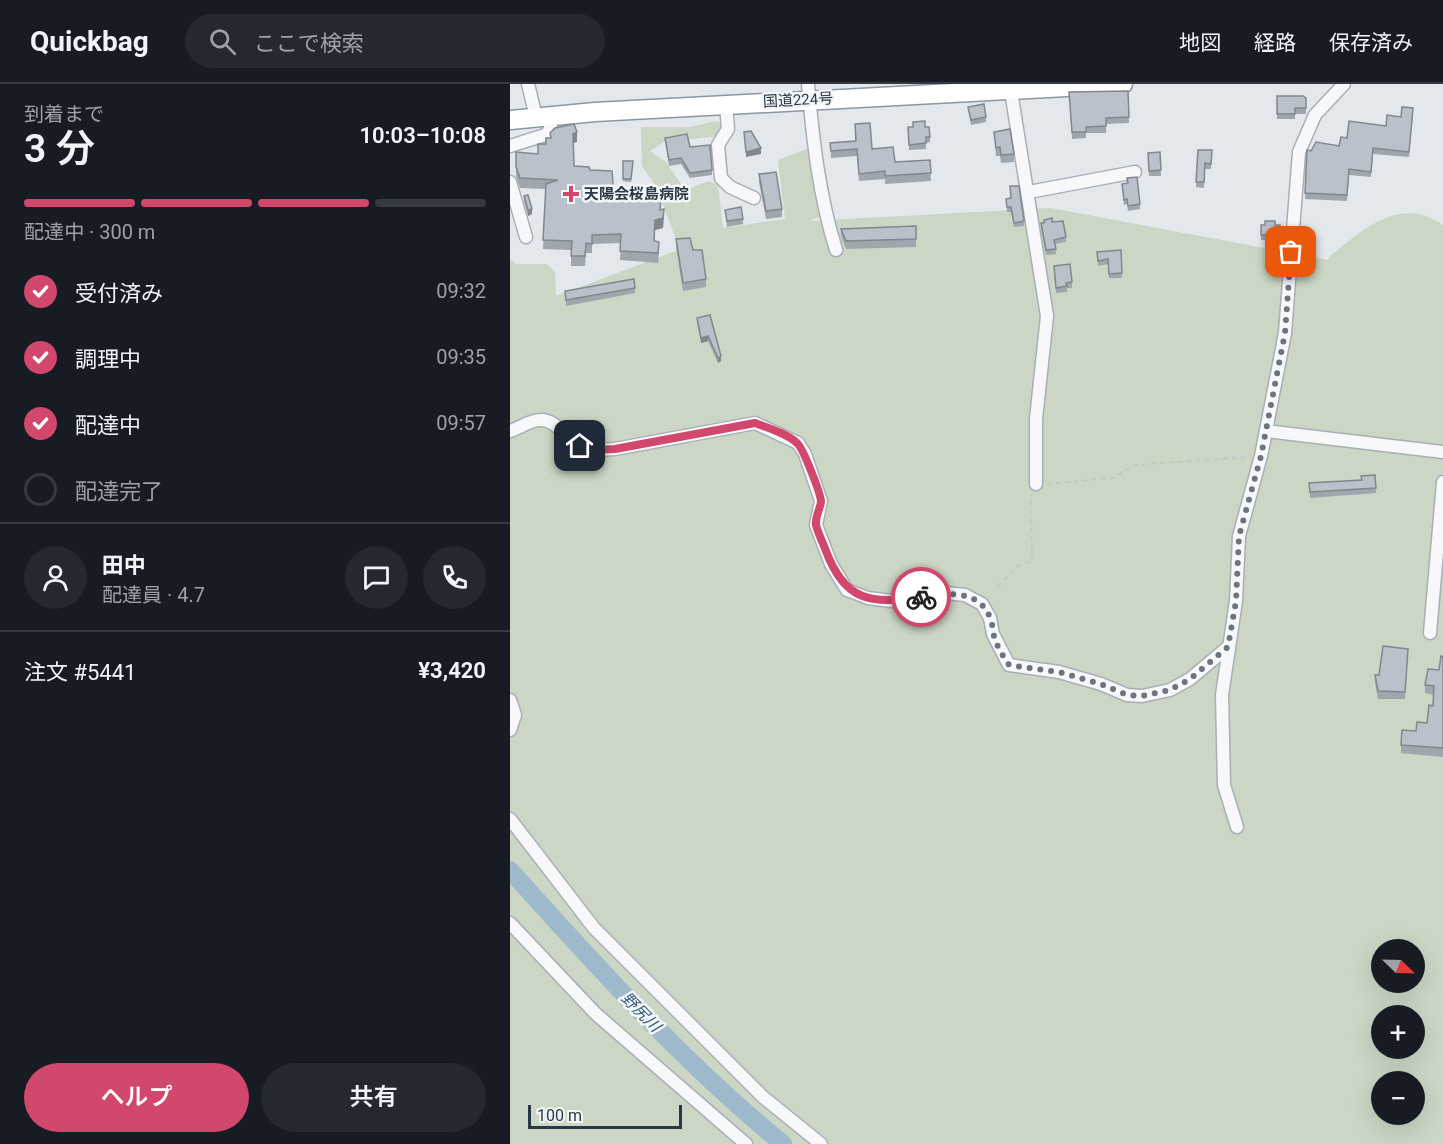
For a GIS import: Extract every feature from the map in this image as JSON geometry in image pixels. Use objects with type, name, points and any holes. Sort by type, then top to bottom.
[{"type":"highway","name":"国道224号","points":[[510,120],[726,105],[808,92],[1123,84]]},
{"type":"street","points":[[510,146],[548,134],[545,116],[528,84]]},
{"type":"street","points":[[1237,827],[1224,785],[1222,695],[1236,601],[1239,536],[1261,456],[1285,333],[1299,152],[1315,115],[1344,84]]},
{"type":"street","points":[[1010,86],[1029,192],[1047,316],[1036,419],[1036,484]]},
{"type":"street","points":[[808,92],[811,130],[823,209],[836,250]]},
{"type":"street","points":[[726,105],[728,129],[718,146],[721,178],[726,185],[754,198]]},
{"type":"street","points":[[1029,192],[1135,172]]},
{"type":"street","points":[[510,182],[526,237]]},
{"type":"street","points":[[510,431],[533,420],[544,419],[580,446],[594,450],[615,449],[755,423],[773,430],[798,443],[805,454],[821,501],[816,525],[831,564],[847,590],[868,598],[891,601],[945,593],[965,595],[981,604],[990,618],[996,642],[1009,665],[1059,672],[1101,684],[1127,695],[1142,696],[1170,690],[1190,679],[1228,647]]},
{"type":"street","points":[[1266,431],[1443,452]]},
{"type":"street","points":[[1430,633],[1443,482]]},
{"type":"street","points":[[510,700],[515,716],[510,730]]},
{"type":"street","points":[[510,819],[594,928],[763,1097],[821,1144]]},
{"type":"street","points":[[510,923],[596,1014],[746,1144]]},
{"type":"path","points":[[998,586],[1018,566],[1032,561],[1031,492],[1036,484],[1113,478],[1134,465],[1261,456]]},
{"type":"green space","points":[[715,121],[721,123],[720,136],[664,142],[650,151],[666,162],[685,190],[709,181],[718,185],[723,228],[785,219],[778,160],[809,148],[821,216],[809,221],[1051,208],[1328,260],[1330,256],[1369,226],[1383,219],[1412,213],[1443,225],[1443,1144],[510,1144],[510,259],[516,264],[547,264],[555,272],[556,296],[694,244],[677,242],[656,186],[642,166],[641,127],[690,127]]},
{"type":"building","points":[[1128,91],[1129,117],[1106,118],[1106,126],[1086,127],[1086,132],[1072,132],[1069,92]]},
{"type":"building","points":[[1277,96],[1303,96],[1306,98],[1306,108],[1295,108],[1295,114],[1277,114]]},
{"type":"building","points":[[984,104],[986,117],[971,120],[968,107]]},
{"type":"building","points":[[1402,107],[1413,108],[1409,152],[1373,148],[1371,172],[1349,169],[1347,195],[1305,193],[1307,150],[1311,151],[1316,142],[1339,146],[1341,137],[1347,138],[1349,121],[1386,126],[1387,115],[1401,117]]},
{"type":"building","points":[[925,121],[925,127],[929,127],[930,137],[926,137],[926,143],[909,145],[908,127],[913,127],[913,122]]},
{"type":"building","points":[[870,123],[872,149],[893,147],[895,162],[930,160],[931,173],[885,176],[885,171],[859,174],[857,149],[831,151],[830,143],[856,141],[855,124]]},
{"type":"building","points":[[574,124],[577,132],[573,134],[574,166],[589,167],[590,170],[612,171],[614,196],[661,198],[660,210],[664,209],[663,218],[655,220],[654,241],[659,242],[658,253],[620,251],[621,234],[592,235],[592,244],[586,243],[585,256],[571,256],[572,241],[543,240],[546,184],[558,180],[520,178],[516,167],[516,152],[538,154],[538,144],[546,144],[546,138],[551,138],[550,133],[555,128]]},
{"type":"building","points":[[1010,129],[1014,154],[1001,155],[1000,147],[996,148],[994,132]]},
{"type":"building","points":[[751,131],[761,148],[746,152],[744,132]]},
{"type":"building","points":[[687,134],[690,147],[710,145],[712,170],[690,173],[681,158],[669,160],[665,138]]},
{"type":"building","points":[[1198,150],[1212,150],[1211,164],[1205,163],[1204,182],[1196,182]]},
{"type":"building","points":[[1160,152],[1161,170],[1149,171],[1148,153]]},
{"type":"building","points":[[623,161],[633,161],[631,179],[623,179]]},
{"type":"building","points":[[776,172],[782,209],[766,211],[759,174]]},
{"type":"building","points":[[1137,177],[1140,204],[1128,206],[1127,199],[1124,200],[1122,184],[1128,183],[1127,178]]},
{"type":"building","points":[[1010,186],[1019,186],[1024,221],[1014,223],[1011,207],[1007,207],[1006,199],[1011,198]]},
{"type":"building","points":[[528,195],[532,209],[528,210],[524,196]]},
{"type":"building","points":[[741,207],[743,219],[727,221],[725,210]]},
{"type":"building","points":[[1052,218],[1052,222],[1063,221],[1066,237],[1054,240],[1056,249],[1046,250],[1041,223]]},
{"type":"building","points":[[1265,221],[1275,221],[1275,225],[1280,225],[1280,235],[1261,235],[1261,225],[1265,225]]},
{"type":"building","points":[[916,226],[916,239],[846,241],[841,229]]},
{"type":"building","points":[[690,238],[693,250],[702,250],[706,279],[683,283],[676,239]]},
{"type":"building","points":[[1121,250],[1122,273],[1109,274],[1108,259],[1098,261],[1097,252]]},
{"type":"building","points":[[1070,264],[1072,282],[1066,283],[1067,286],[1056,288],[1054,266]]},
{"type":"building","points":[[634,279],[635,288],[566,300],[565,291]]},
{"type":"building","points":[[710,315],[721,356],[718,358],[708,336],[701,338],[697,318]]},
{"type":"building","points":[[1375,475],[1376,488],[1310,492],[1309,483],[1362,480],[1361,476]]},
{"type":"building","points":[[1383,646],[1408,649],[1405,692],[1378,691],[1375,675],[1379,675]]},
{"type":"building","points":[[1441,656],[1443,657],[1443,748],[1401,745],[1402,730],[1416,731],[1417,722],[1427,723],[1429,705],[1433,706],[1434,686],[1425,685],[1428,669],[1439,670]]},
{"type":"waterway","name":"野尻川","points":[[510,870],[675,1047],[783,1144]]},
{"type":"way so far","points":[[921,597],[945,593],[965,595],[981,604],[990,618],[999,650],[1009,665],[1059,672],[1101,684],[1127,695],[1142,696],[1170,690],[1190,679],[1228,647],[1236,601],[1239,536],[1261,456],[1285,333],[1291,252]]},
{"type":"place","name":"天陽会桜島病院","points":[[571,194]]},
{"type":"route","points":[[580,446],[594,450],[615,449],[755,423],[773,430],[798,443],[805,454],[808,469],[819,490],[821,501],[816,525],[831,564],[847,590],[868,598],[891,601],[921,597]]}]
